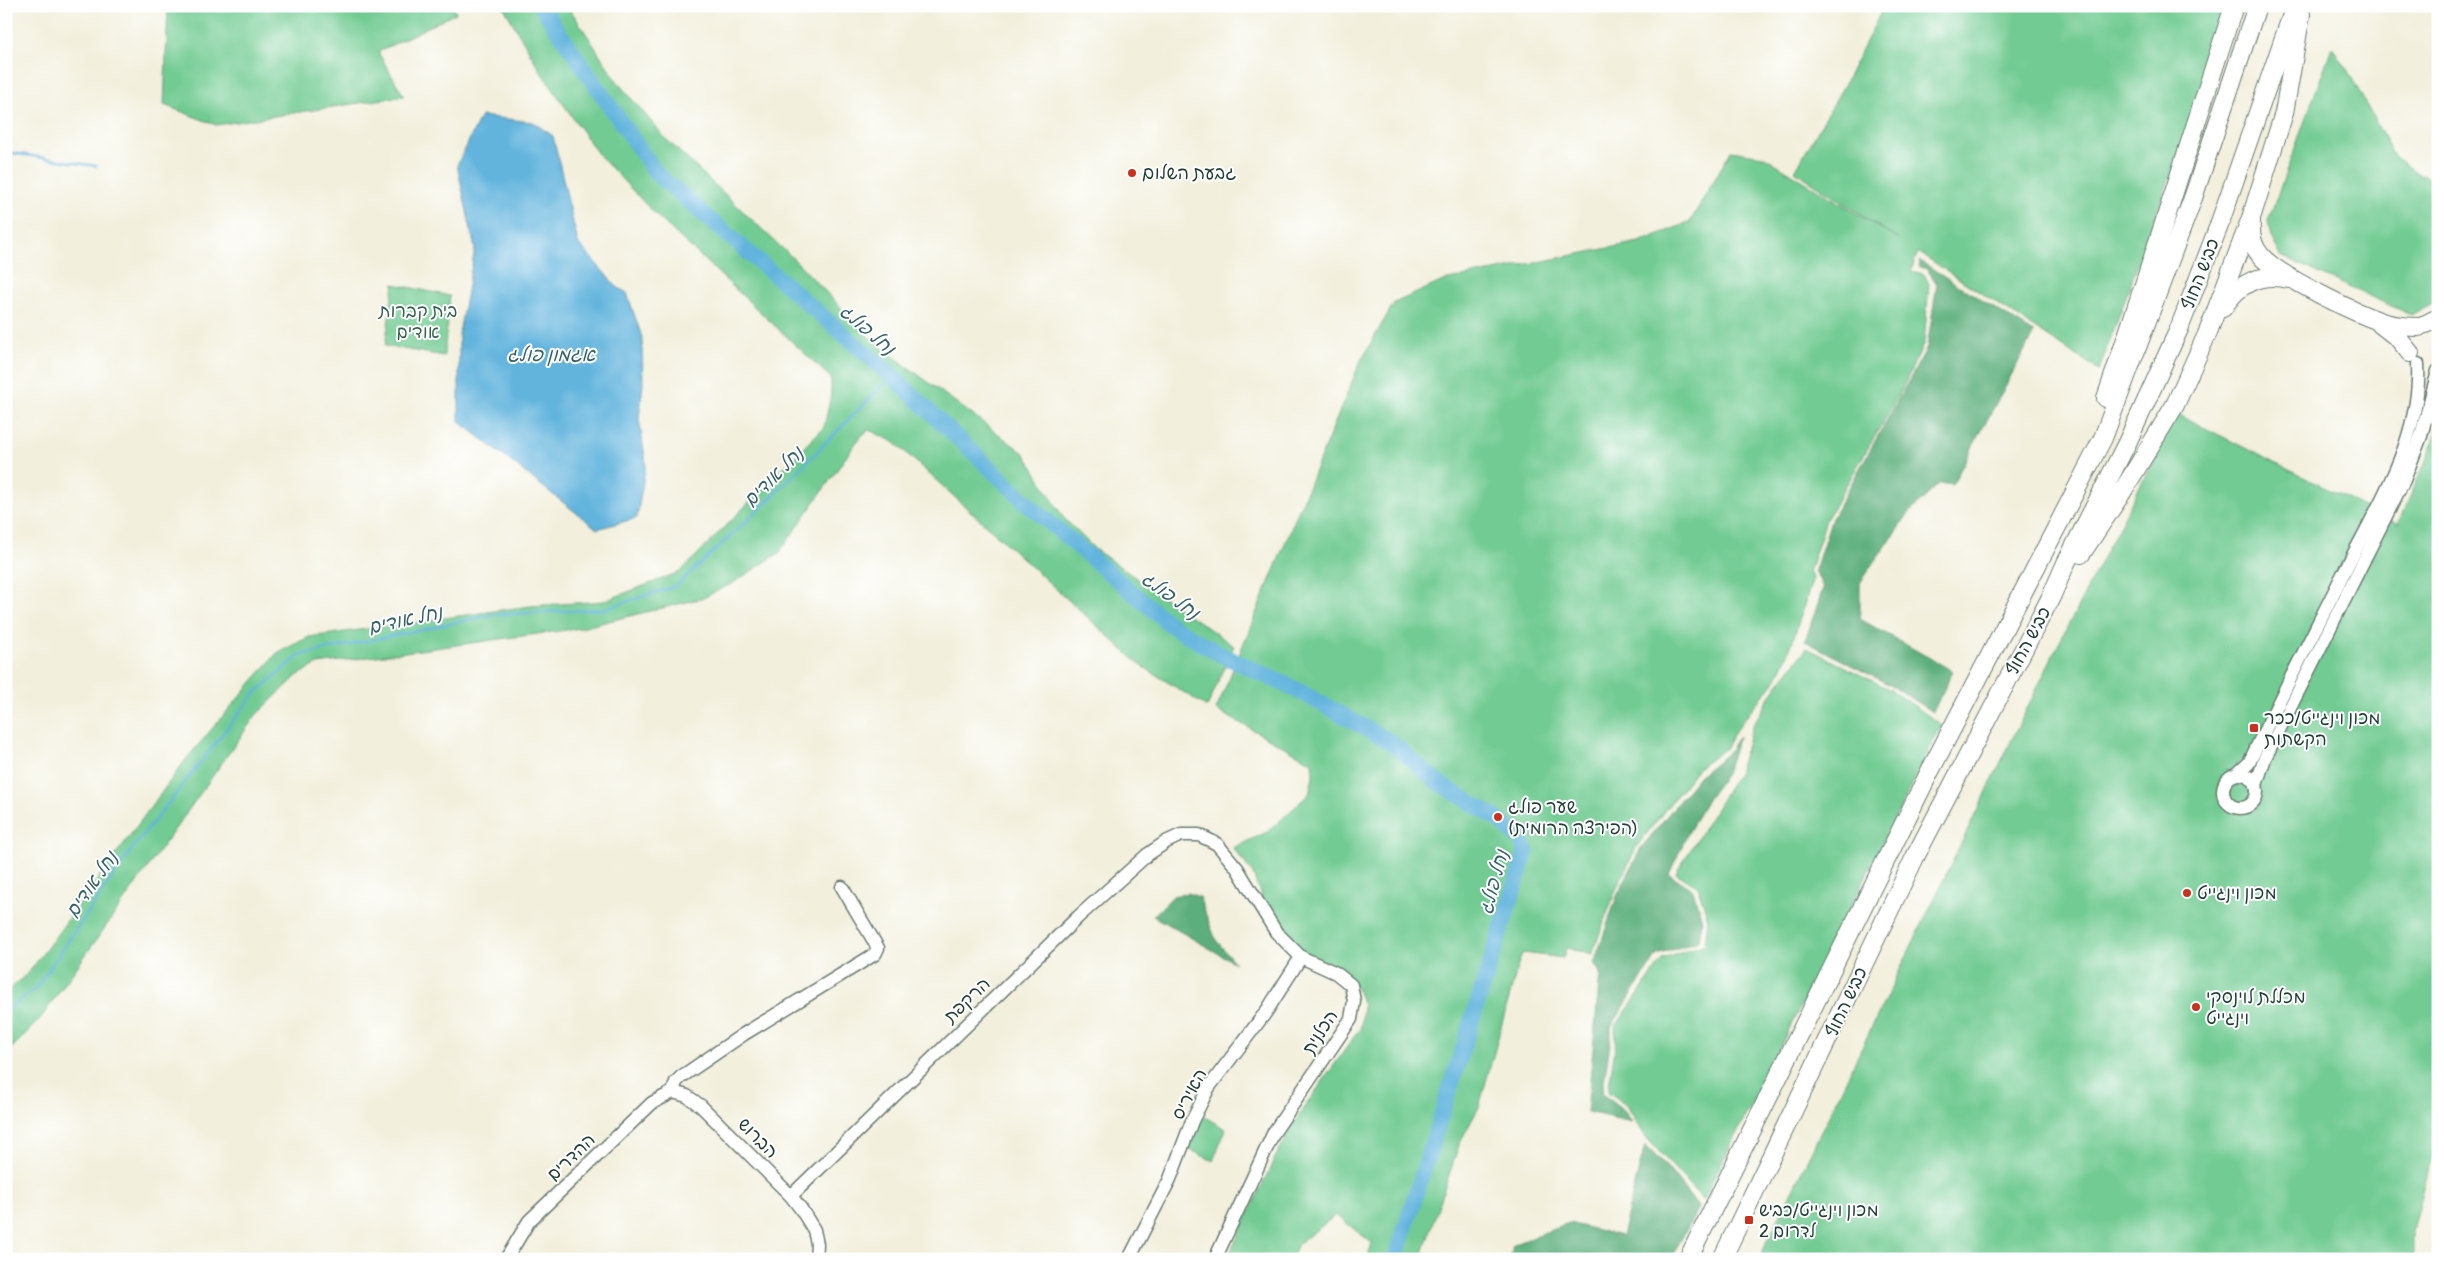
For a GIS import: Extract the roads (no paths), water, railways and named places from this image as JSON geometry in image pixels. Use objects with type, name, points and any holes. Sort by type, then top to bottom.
[{"type":"highway","points":[[2045,549],[2102,411],[2144,288],[2174,188],[2234,6]]},
{"type":"highway","name":"כביש החוף","points":[[1688,1259],[1930,771],[2103,438],[2193,198],[2257,6]]},
{"type":"highway","name":"כביש החוף","points":[[1722,1259],[1915,857],[2051,597],[2066,563],[2127,443],[2179,329],[2218,228],[2295,6]]},
{"type":"highway","points":[[2051,597],[2119,497],[2162,428],[2175,405],[2208,332],[2250,218],[2287,104],[2302,6]]},
{"type":"highway","points":[[2250,218],[2252,238],[2261,256],[2276,270],[2369,317],[2396,326],[2430,324]]},
{"type":"highway","points":[[2208,332],[2228,300],[2242,285],[2263,277],[2296,281]]},
{"type":"highway","points":[[2369,317],[2398,338],[2414,359]]},
{"type":"street","points":[[2430,324],[2410,338],[2419,389],[2396,468],[2249,763],[2227,780],[2224,785],[2224,796],[2230,805],[2241,808],[2252,804],[2257,794],[2256,785],[2265,758],[2404,480],[2421,436],[2438,371]]},
{"type":"street","points":[[2414,359],[2424,367],[2438,367]]},
{"type":"street","points":[[2237,774],[2248,775],[2256,785]]},
{"type":"street","name":"הכלנית","points":[[1174,838],[1194,834],[1206,837],[1217,844],[1237,868],[1276,932],[1301,957],[1336,973],[1351,985],[1354,1001],[1353,1011],[1341,1034],[1274,1132],[1215,1259]]},
{"type":"street","name":"הרקפת","points":[[791,1196],[1078,917],[1147,855],[1174,838]]},
{"type":"street","points":[[673,1092],[676,1082],[681,1077],[736,1040],[875,954],[878,948],[842,886]]},
{"type":"street","name":"האיריס","points":[[1129,1259],[1170,1180],[1192,1121],[1209,1087],[1266,1012],[1301,957]]},
{"type":"street","name":"הברוש","points":[[673,1092],[687,1096],[701,1106],[791,1196],[809,1220],[816,1238],[816,1259]]},
{"type":"street","name":"ההדרים","points":[[506,1259],[520,1234],[538,1212],[652,1103],[673,1092]]},
{"type":"water","name":"אגמון פולג","points":[[481,116],[533,122],[553,136],[578,243],[617,287],[627,293],[642,337],[643,385],[639,419],[646,463],[637,518],[597,529],[459,421],[459,333],[475,249],[457,165]]},
{"type":"waterway","name":"נחל פולג","points":[[541,6],[656,173],[892,376],[1031,507],[1172,626],[1220,654],[1297,690],[1391,742],[1436,781],[1499,820],[1521,840],[1526,852],[1395,1259]]},
{"type":"waterway","points":[[6,152],[96,166]]},
{"type":"waterway","name":"נחל אודים","points":[[6,1011],[36,988],[127,856],[254,694],[300,655],[491,615],[604,609],[676,586],[763,506],[892,376]]},
{"type":"place","name":"גבעת השלום","points":[[1132,173]]},
{"type":"place","name":"מכון וינגייט/ככר הקשתות","points":[[2254,728]]},
{"type":"place","name":"שער פולג (הפירצה הרומית)","points":[[1498,817]]},
{"type":"place","name":"מכון וינגייט","points":[[2187,893]]},
{"type":"place","name":"מכללת לוינסקי וינגייט","points":[[2196,1007]]},
{"type":"place","name":"מכון וינגייט/כביש 2 לדרום","points":[[1749,1220]]},
{"type":"park label","name":"בית קברות אודים","points":[[418,321]]}]
